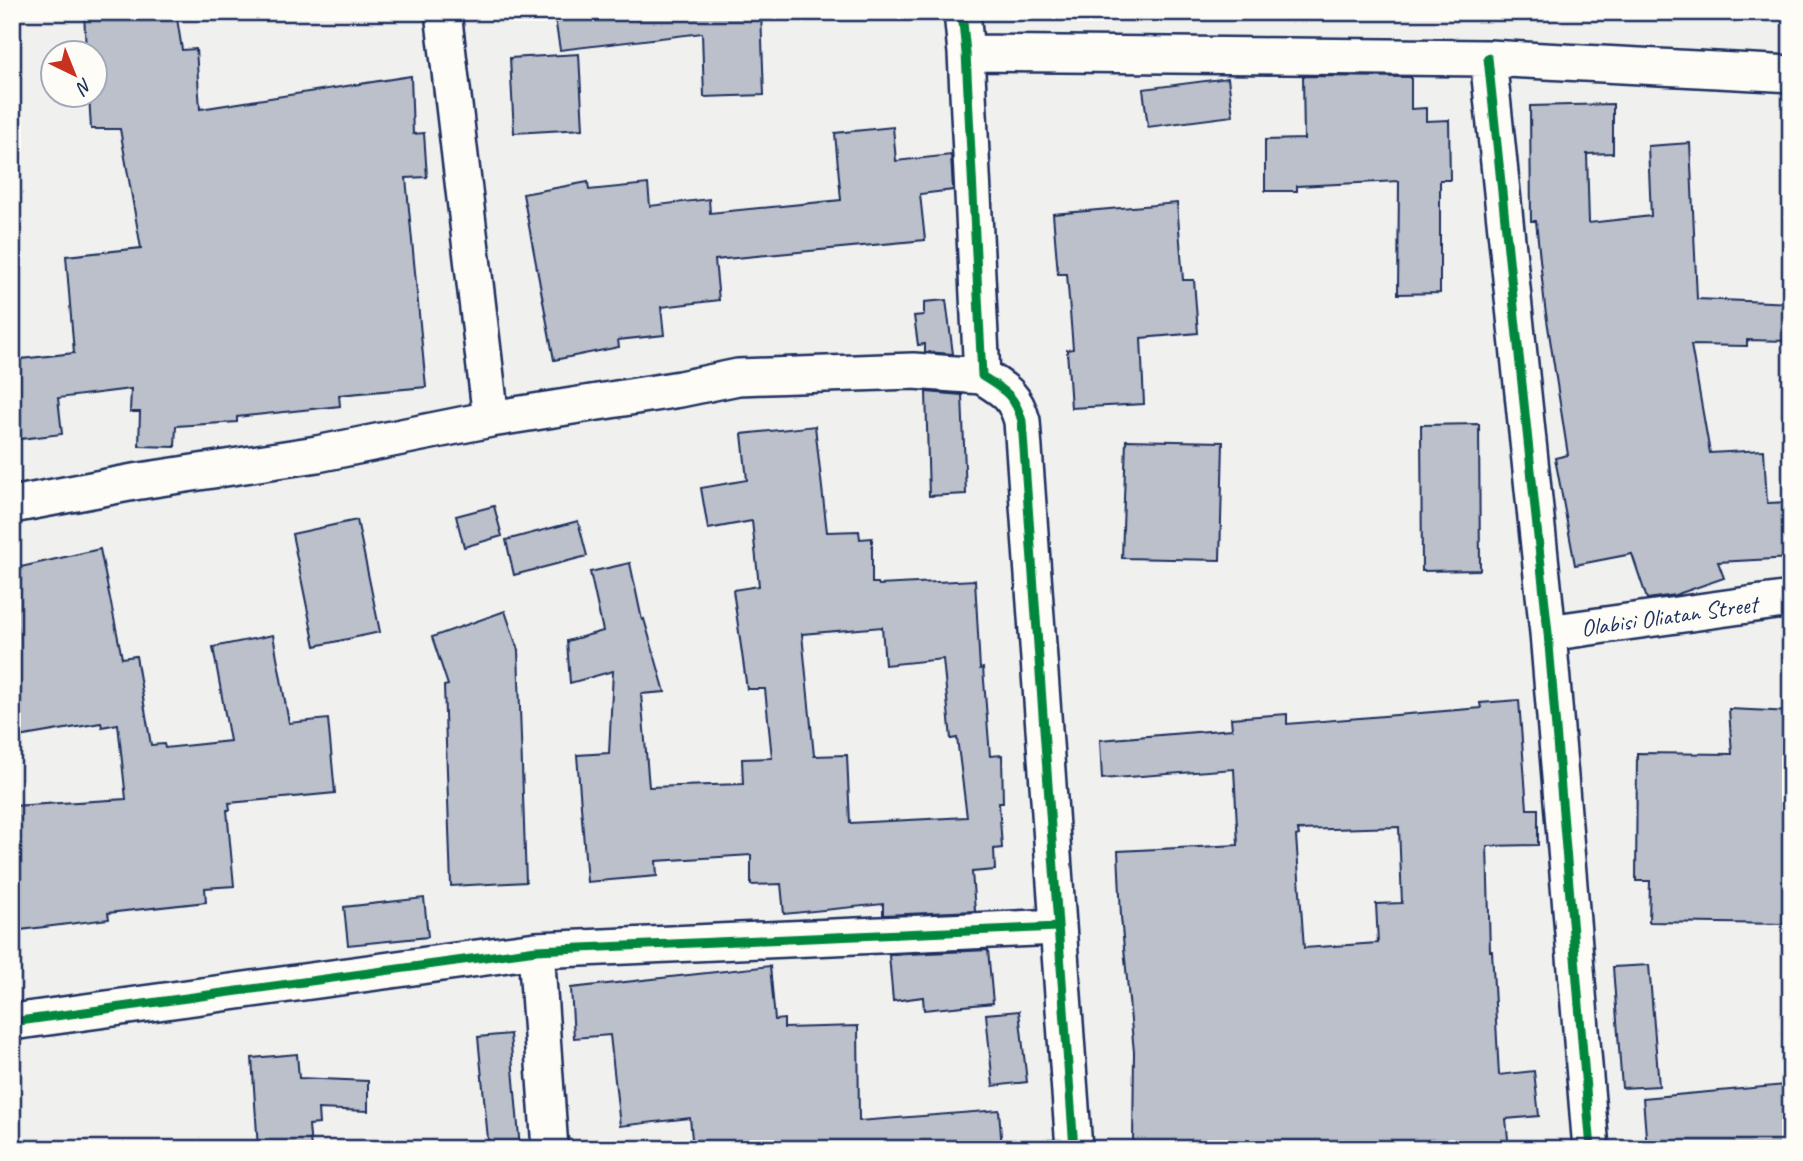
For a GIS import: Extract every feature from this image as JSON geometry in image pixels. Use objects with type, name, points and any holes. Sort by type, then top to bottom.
[{"type":"street","points":[[443,12],[491,419]]},
{"type":"street","points":[[962,12],[982,376]]},
{"type":"street","points":[[966,53],[1488,58],[1791,74]]},
{"type":"street","points":[[1488,58],[1548,632],[1591,1149]]},
{"type":"street","points":[[12,505],[134,482],[317,454],[491,419],[680,389],[738,377],[913,370],[982,376],[1005,390],[1017,404],[1022,421],[1074,1149]]},
{"type":"street","name":"Olabisi Oliatan Street","points":[[1548,632],[1791,599]]},
{"type":"street","points":[[12,1022],[536,950],[1058,927]]},
{"type":"street","points":[[536,950],[550,1149]]},
{"type":"building","points":[[84,12],[176,12],[182,50],[196,49],[200,109],[411,76],[413,134],[424,133],[427,177],[406,178],[426,387],[339,395],[340,406],[237,417],[237,422],[176,426],[175,447],[139,446],[140,412],[130,412],[131,389],[58,398],[62,434],[12,440],[12,360],[74,353],[66,256],[141,248],[120,129],[91,129],[90,108],[108,108],[108,38],[85,38]]},
{"type":"building","points":[[554,12],[761,12],[764,95],[704,97],[702,33],[560,50]]},
{"type":"building","points":[[579,54],[583,129],[514,133],[510,58]]},
{"type":"building","points":[[1303,76],[1411,77],[1411,109],[1426,108],[1426,121],[1449,120],[1450,180],[1440,180],[1440,293],[1398,294],[1399,181],[1297,186],[1297,191],[1265,191],[1265,140],[1304,139]]},
{"type":"building","points":[[1228,78],[1233,116],[1148,127],[1143,89]]},
{"type":"building","points":[[1613,104],[1613,153],[1587,154],[1589,223],[1651,216],[1648,146],[1690,143],[1697,299],[1791,303],[1791,341],[1747,340],[1747,346],[1691,345],[1710,453],[1764,450],[1767,503],[1791,502],[1791,558],[1718,562],[1724,578],[1675,595],[1647,599],[1632,554],[1575,565],[1555,458],[1568,455],[1545,307],[1536,221],[1531,221],[1530,106]]},
{"type":"building","points":[[893,127],[896,161],[951,155],[953,190],[920,194],[925,240],[715,260],[719,300],[661,307],[664,335],[618,340],[619,347],[554,360],[523,194],[588,182],[589,190],[648,184],[650,206],[709,199],[710,213],[841,200],[835,133]]},
{"type":"building","points":[[1177,203],[1183,280],[1194,280],[1198,333],[1141,338],[1144,404],[1071,408],[1067,350],[1073,349],[1067,274],[1058,274],[1053,214]]},
{"type":"building","points":[[946,300],[953,354],[925,352],[925,344],[918,345],[914,316],[924,315],[924,302]]},
{"type":"building","points":[[926,392],[962,395],[966,494],[929,496]]},
{"type":"building","points":[[1479,424],[1480,570],[1422,571],[1421,425]]},
{"type":"building","points":[[815,426],[827,532],[859,531],[860,539],[872,538],[872,583],[879,585],[975,580],[980,669],[983,668],[990,756],[1002,755],[1003,803],[999,803],[1002,848],[994,849],[995,870],[972,872],[975,911],[883,915],[883,904],[784,914],[781,884],[751,885],[751,855],[656,861],[657,876],[587,882],[577,755],[609,753],[613,671],[570,683],[567,641],[603,631],[590,572],[630,563],[642,620],[644,619],[665,692],[641,694],[649,787],[743,784],[742,759],[772,758],[765,689],[747,689],[733,590],[759,586],[752,521],[708,529],[701,488],[747,480],[742,434]],"holes":[[[882,627],[885,665],[943,659],[951,739],[957,738],[967,817],[850,823],[847,755],[814,756],[802,634]]]},
{"type":"building","points":[[1126,440],[1223,442],[1220,560],[1122,558]]},
{"type":"building","points":[[494,506],[502,536],[464,547],[456,516]]},
{"type":"building","points":[[357,520],[380,632],[315,646],[292,534]]},
{"type":"building","points":[[578,521],[587,556],[514,575],[506,540]]},
{"type":"building","points":[[100,549],[122,658],[136,656],[151,745],[164,744],[165,748],[230,741],[213,647],[273,635],[289,723],[328,719],[335,793],[229,803],[230,810],[227,810],[234,886],[205,888],[206,902],[108,913],[109,919],[12,931],[12,806],[126,799],[118,724],[102,727],[101,723],[12,738],[12,569]]},
{"type":"building","points":[[505,611],[518,650],[526,882],[451,886],[444,686],[448,685],[432,637]]},
{"type":"building","points":[[1519,700],[1527,809],[1538,809],[1538,845],[1487,846],[1490,951],[1499,1075],[1534,1071],[1539,1116],[1506,1119],[1509,1149],[1283,1149],[1283,1146],[1133,1145],[1134,1052],[1121,917],[1118,851],[1238,845],[1234,769],[1102,779],[1100,740],[1232,729],[1231,718],[1287,714],[1287,724],[1481,708],[1480,703]],"holes":[[[1399,827],[1402,903],[1376,904],[1378,943],[1304,948],[1296,836],[1299,835],[1298,830]]]},
{"type":"building","points":[[1729,709],[1791,712],[1791,924],[1649,922],[1650,881],[1636,881],[1637,753],[1732,754]]},
{"type":"building","points":[[424,898],[428,937],[348,945],[344,907]]},
{"type":"building","points":[[988,950],[993,1003],[924,1010],[923,997],[893,1001],[889,955]]},
{"type":"building","points":[[1649,965],[1659,1086],[1622,1088],[1613,967]]},
{"type":"building","points":[[770,966],[775,1020],[784,1019],[784,1028],[858,1026],[859,1121],[999,1110],[1002,1149],[693,1149],[690,1118],[620,1126],[610,1035],[574,1038],[571,988]]},
{"type":"building","points":[[1019,1011],[1027,1082],[993,1086],[986,1014]]},
{"type":"building","points":[[510,1034],[520,1149],[489,1149],[478,1037]]},
{"type":"building","points":[[297,1054],[299,1078],[368,1081],[368,1111],[318,1109],[319,1124],[309,1125],[311,1149],[258,1149],[252,1058]]},
{"type":"building","points":[[1785,1085],[1790,1140],[1781,1142],[1781,1149],[1647,1149],[1643,1098]]},
{"type":"cycle path","points":[[962,12],[982,376],[1008,394],[1022,421],[1074,1149]]},
{"type":"cycle path","points":[[1488,58],[1548,633],[1591,1149]]},
{"type":"cycle path","points":[[12,1022],[536,950],[1058,927]]}]
